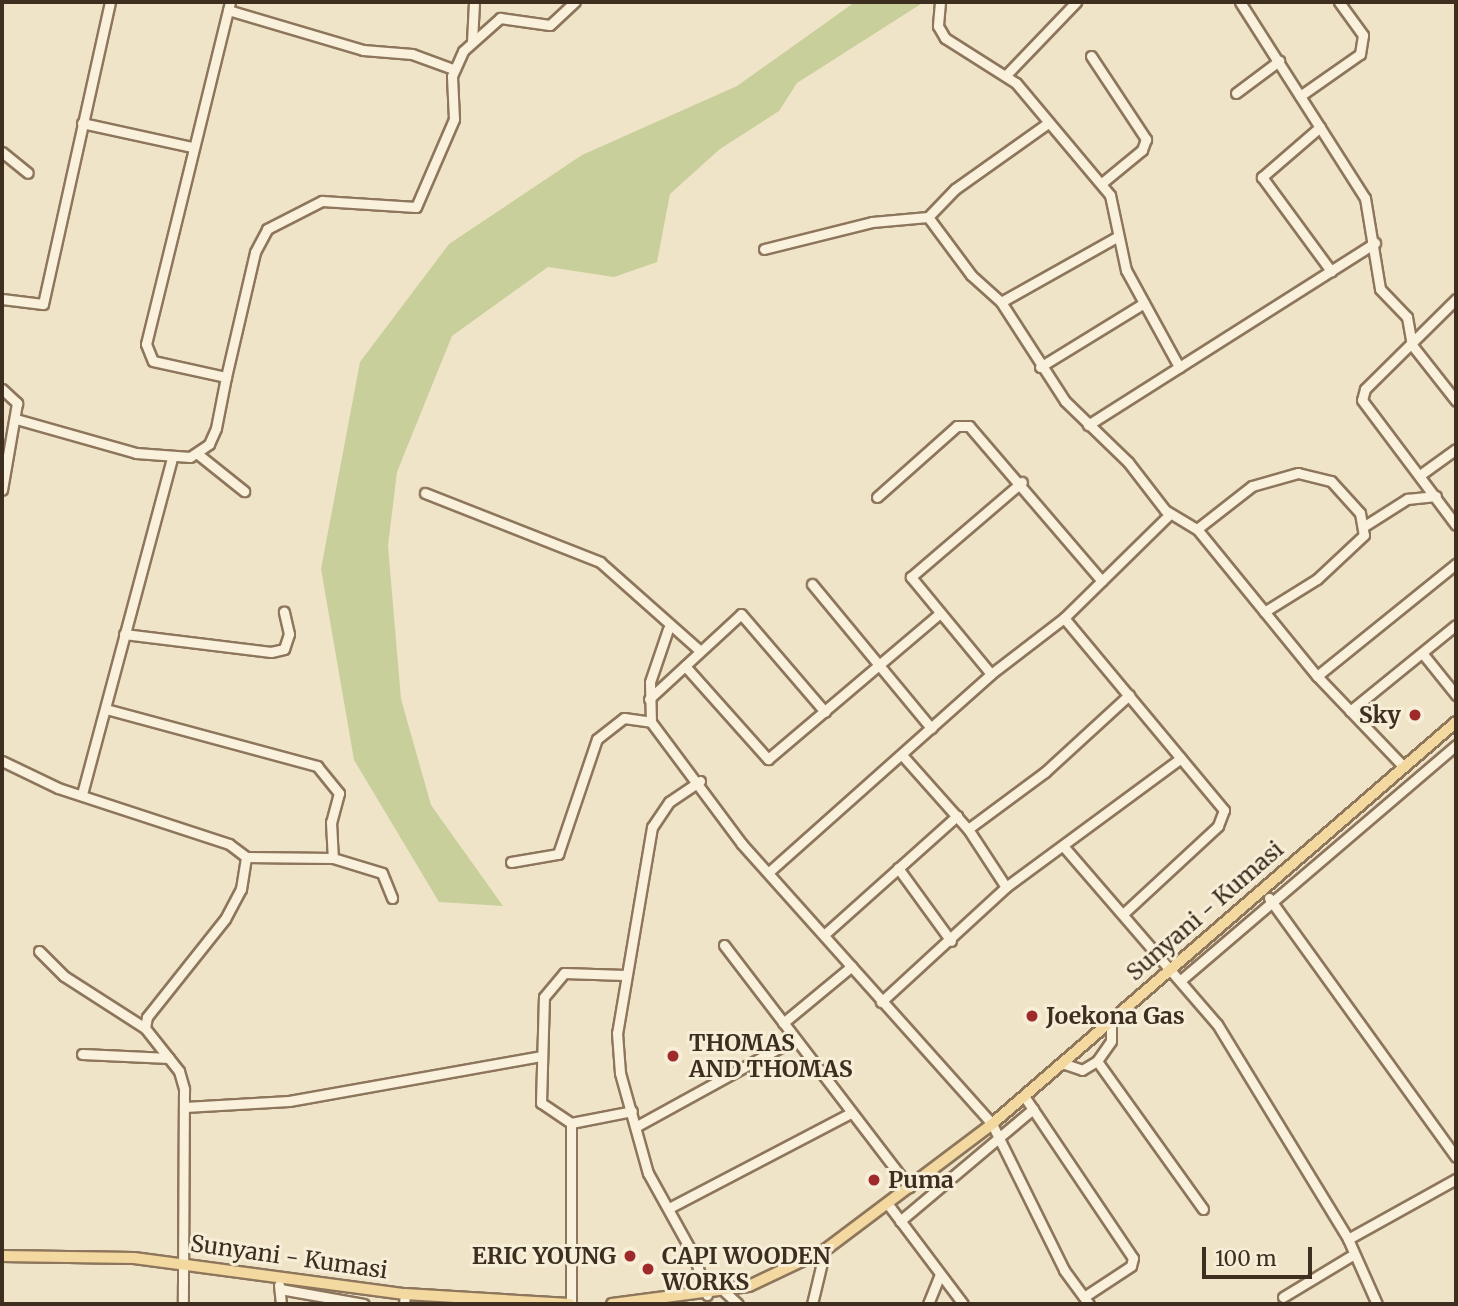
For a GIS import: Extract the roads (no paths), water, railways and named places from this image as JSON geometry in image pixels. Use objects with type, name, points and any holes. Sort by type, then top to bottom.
[{"type":"main road","name":"Sunyani - Kumasi","points":[[612,1304],[724,1292],[782,1275],[825,1250],[992,1124],[1456,722]]},
{"type":"main road","name":"Sunyani - Kumasi","points":[[2,1256],[182,1263],[279,1276],[404,1299],[571,1304]]},
{"type":"street","points":[[2,299],[43,304],[110,2]]},
{"type":"street","points":[[472,42],[474,2]]},
{"type":"street","points":[[199,455],[216,428],[260,238],[280,217],[315,202],[416,207],[454,119],[453,69],[472,42],[499,18],[556,24],[575,2]]},
{"type":"street","points":[[940,2],[937,26],[945,38],[1007,74],[1102,183],[1115,205],[1117,237],[1144,303],[1179,367]]},
{"type":"street","points":[[1007,74],[1076,2]]},
{"type":"street","points":[[1240,2],[1364,198],[1375,243],[1381,289],[1407,317],[1412,345],[1456,401]]},
{"type":"street","points":[[1300,96],[1360,54],[1363,36],[1339,2]]},
{"type":"street","points":[[226,377],[147,355],[192,146],[229,6],[363,50],[412,54],[453,69]]},
{"type":"street","points":[[1091,57],[1146,139],[1142,150],[1102,183]]},
{"type":"street","points":[[1236,93],[1279,61]]},
{"type":"street","points":[[82,123],[192,146]]},
{"type":"street","points":[[764,249],[872,222],[928,217],[955,189],[1048,123]]},
{"type":"street","points":[[1320,127],[1262,177],[1331,271]]},
{"type":"street","points":[[2,152],[28,173]]},
{"type":"street","points":[[928,217],[971,275],[1001,302],[1040,367],[1087,425],[1170,514],[1197,529],[1317,676],[1404,767]]},
{"type":"street","points":[[1001,302],[1117,237]]},
{"type":"street","points":[[1087,425],[1375,243]]},
{"type":"street","points":[[1456,299],[1365,389],[1362,401],[1456,525]]},
{"type":"street","points":[[1040,367],[1144,303]]},
{"type":"street","points":[[2,389],[15,395],[16,419],[2,490]]},
{"type":"street","points":[[16,419],[172,459],[199,455],[243,491]]},
{"type":"street","points":[[877,497],[957,426],[980,434],[1102,581]]},
{"type":"street","points":[[1420,475],[1456,449]]},
{"type":"street","points":[[82,794],[172,459]]},
{"type":"street","points":[[1197,529],[1252,486],[1298,473],[1331,481],[1366,524]]},
{"type":"street","points":[[991,674],[939,614],[912,575],[1022,482]]},
{"type":"street","points":[[425,494],[600,562],[668,629],[699,650]]},
{"type":"street","points":[[1264,612],[1317,579],[1364,535],[1366,524],[1407,499],[1436,496]]},
{"type":"street","points":[[769,871],[991,674],[1064,618],[1170,514]]},
{"type":"street","points":[[1317,676],[1456,564]]},
{"type":"street","points":[[812,584],[931,728]]},
{"type":"street","points":[[124,634],[271,652],[284,649],[289,634],[284,612]]},
{"type":"street","points":[[685,666],[768,759],[880,667],[939,614]]},
{"type":"street","points":[[649,699],[699,650],[747,616],[825,712]]},
{"type":"street","points":[[1064,618],[1220,802],[1222,819],[1125,912]]},
{"type":"street","points":[[1350,711],[1456,625]]},
{"type":"street","points":[[668,629],[649,699],[651,722],[700,781],[742,844],[826,933],[881,1002],[992,1124],[1064,1270],[1086,1301],[1131,1266],[1133,1258],[1024,1096]]},
{"type":"street","points":[[1423,654],[1456,695]]},
{"type":"street","points":[[968,829],[1045,772],[1129,695]]},
{"type":"street","points":[[106,709],[317,766],[339,793],[331,822],[333,858]]},
{"type":"street","points":[[511,862],[558,855],[597,739],[624,718],[651,722]]},
{"type":"street","points":[[1181,980],[1456,743],[1444,733]]},
{"type":"street","points":[[902,755],[968,829],[1006,887]]},
{"type":"street","points":[[881,1002],[951,941],[1006,887],[1064,847],[1181,758]]},
{"type":"street","points":[[2,761],[82,794],[229,844],[246,857],[333,858],[382,873],[392,898]]},
{"type":"street","points":[[700,781],[669,802],[652,827],[617,1033],[620,1073],[649,1173],[669,1208],[707,1295]]},
{"type":"street","points":[[826,933],[957,816]]},
{"type":"street","points":[[1064,847],[1125,912],[1217,1024],[1348,1239],[1351,1256],[1377,1304]]},
{"type":"street","points":[[145,1028],[154,1007],[226,919],[242,889],[246,857]]},
{"type":"street","points":[[898,867],[951,941]]},
{"type":"street","points":[[1262,888],[1456,1157]]},
{"type":"street","points":[[724,945],[909,1188]]},
{"type":"street","points":[[39,951],[64,976],[145,1028],[179,1071],[184,1107],[184,1304]]},
{"type":"street","points":[[783,1023],[852,966]]},
{"type":"street","points":[[625,975],[564,973],[544,997],[541,1103],[571,1123],[632,1111]]},
{"type":"street","points":[[1062,1063],[1082,1070],[1097,1060],[1111,1041],[1111,1020]]},
{"type":"street","points":[[637,1126],[794,1039]]},
{"type":"street","points":[[82,1054],[169,1058]]},
{"type":"street","points":[[184,1107],[289,1101],[542,1056]]},
{"type":"street","points":[[1097,1060],[1203,1209]]},
{"type":"street","points":[[900,1221],[1033,1110]]},
{"type":"street","points":[[669,1208],[851,1113]]},
{"type":"street","points":[[571,1123],[571,1304]]},
{"type":"street","points":[[1348,1239],[1456,1179]]},
{"type":"street","points":[[887,1203],[963,1304]]},
{"type":"street","points":[[812,1304],[825,1250]]},
{"type":"street","points":[[1283,1297],[1351,1256]]},
{"type":"street","points":[[928,1304],[940,1275]]},
{"type":"street","points":[[279,1276],[281,1304]]},
{"type":"street","points":[[280,1289],[374,1304]]},
{"type":"street","points":[[724,1292],[738,1304]]},
{"type":"place","name":"Sky","points":[[1415,715]]},
{"type":"place","name":"Joekona Gas","points":[[1032,1016]]},
{"type":"place","name":"THOMAS AND THOMAS","points":[[673,1056]]},
{"type":"place","name":"Puma","points":[[874,1180]]},
{"type":"place","name":"ERIC YOUNG","points":[[630,1256]]},
{"type":"place","name":"CAPI WOODEN WORKS","points":[[648,1269]]}]
